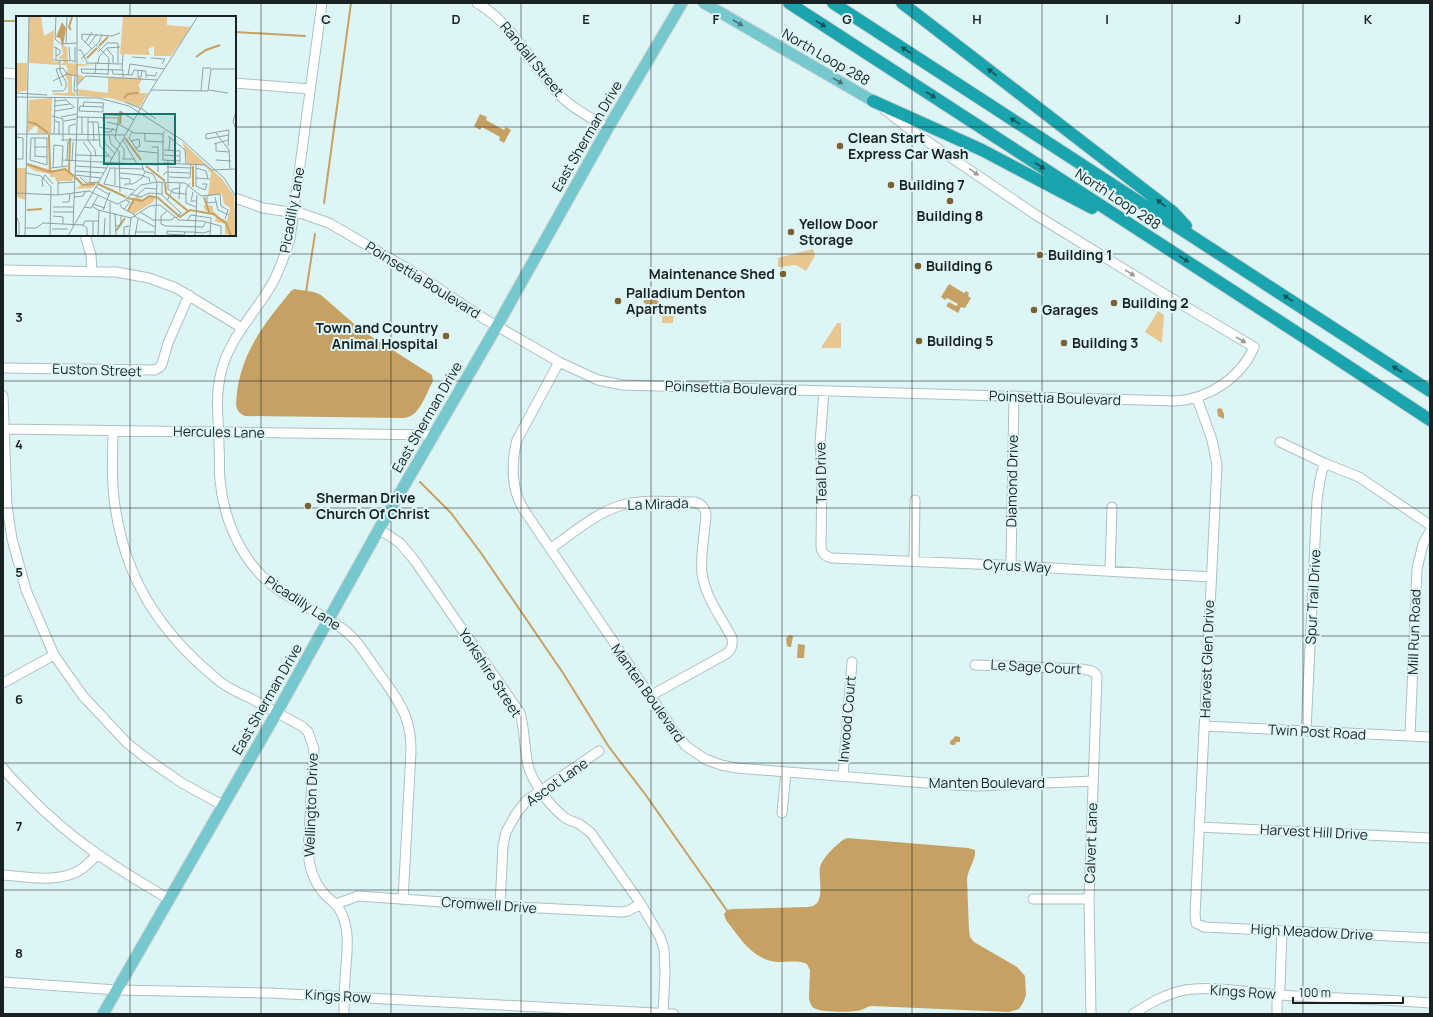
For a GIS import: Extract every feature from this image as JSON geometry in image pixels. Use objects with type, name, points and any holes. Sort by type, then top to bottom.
[{"type":"highway","name":"North Loop 288","points":[[789,3],[1430,420]]},
{"type":"highway","name":"North Loop 288","points":[[833,3],[1430,391]]},
{"type":"highway","points":[[902,3],[1173,212],[1199,240]]},
{"type":"highway","points":[[874,101],[982,150],[1162,246]]},
{"type":"main road","name":"East Sherman Drive","points":[[104,1014],[222,805],[277,712],[379,529],[435,435],[608,128],[682,3]]},
{"type":"main road","name":"North Loop 288","points":[[704,3],[874,101]]},
{"type":"street","name":"Picadilly Lane","points":[[322,3],[290,239],[280,268],[272,284],[242,328],[225,359],[220,376],[217,400],[219,478],[226,517],[242,550],[261,576],[279,590],[329,620],[354,638],[397,699],[406,717],[410,732],[411,751],[403,900]]},
{"type":"street","name":"Randall Street","points":[[477,3],[493,13],[506,26],[561,97],[608,128]]},
{"type":"street","points":[[3,73],[16,74]]},
{"type":"street","points":[[236,83],[310,89]]},
{"type":"street","name":"North Loop 288","points":[[874,101],[912,131],[1036,215],[1254,348]]},
{"type":"street","name":"Poinsettia Boulevard","points":[[236,198],[263,208],[312,216],[330,223],[420,276],[497,326],[559,362],[598,380],[622,385],[1176,401],[1198,398],[1224,384],[1246,361],[1254,348]]},
{"type":"street","points":[[85,236],[91,255],[92,272]]},
{"type":"street","points":[[3,270],[116,272],[149,278],[176,288],[242,328]]},
{"type":"street","name":"Euston Street","points":[[3,368],[155,370],[162,364],[170,337],[189,295]]},
{"type":"street","name":"Manten Boulevard","points":[[559,362],[518,437],[512,465],[515,490],[520,505],[683,743],[701,757],[715,763],[726,766],[786,772],[965,786],[1093,781]]},
{"type":"street","name":"Teal Drive","points":[[824,391],[820,443],[822,470],[821,546],[824,554]]},
{"type":"street","points":[[3,396],[7,506],[12,539],[26,590],[54,655],[83,696],[127,743],[182,783],[222,805]]},
{"type":"street","name":"Diamond Drive","points":[[1010,565],[1014,396]]},
{"type":"street","name":"Harvest Glen Drive","points":[[1196,923],[1195,915],[1199,827],[1217,465],[1212,440],[1198,398]]},
{"type":"street","name":"Hercules Lane","points":[[4,429],[435,435]]},
{"type":"street","name":"Wellington Drive","points":[[113,431],[113,486],[121,539],[129,565],[150,606],[163,626],[177,643],[218,680],[303,727],[308,732],[314,749],[308,851],[309,862],[311,871],[322,892],[336,904],[346,927],[348,948],[344,1014]]},
{"type":"street","points":[[1280,442],[1324,463],[1359,477],[1430,525]]},
{"type":"street","name":"Spur Trail Drive","points":[[1306,731],[1317,500],[1324,463]]},
{"type":"street","points":[[914,560],[915,500]]},
{"type":"street","name":"La Mirada","points":[[550,549],[600,514],[621,505],[643,501],[694,502],[704,508],[706,514],[702,554],[703,577],[712,604],[732,638],[732,646],[730,651],[726,654],[650,696]]},
{"type":"street","points":[[1110,571],[1112,507]]},
{"type":"street","name":"Yorkshire Street","points":[[379,529],[400,543],[415,561],[520,713],[524,730],[528,766],[532,777],[552,806],[566,818],[591,833],[641,904],[660,937],[664,949],[665,973],[663,1014]]},
{"type":"street","name":"Mill Run Road","points":[[1410,736],[1417,569],[1422,544],[1430,530]]},
{"type":"street","name":"Cyrus Way","points":[[824,554],[832,558],[914,560],[1211,577]]},
{"type":"street","points":[[3,683],[54,655]]},
{"type":"street","name":"Inwood Court","points":[[843,776],[852,662]]},
{"type":"street","name":"Le Sage Court","points":[[975,665],[1082,669],[1096,673]]},
{"type":"street","name":"Calvert Lane","points":[[1091,1014],[1089,899],[1098,679],[1096,673]]},
{"type":"street","name":"Twin Post Road","points":[[1204,726],[1430,737]]},
{"type":"street","name":"Ascot Lane","points":[[500,906],[502,852],[506,832],[516,814],[527,800],[599,751]]},
{"type":"street","points":[[3,768],[39,806],[73,837],[97,855],[169,899]]},
{"type":"street","points":[[782,813],[786,772]]},
{"type":"street","name":"Harvest Hill Drive","points":[[1199,827],[1430,838]]},
{"type":"street","points":[[3,875],[53,878],[64,877],[83,868],[97,855]]},
{"type":"street","name":"Cromwell Drive","points":[[336,904],[358,896],[500,906],[621,912],[628,911],[641,904]]},
{"type":"street","points":[[1033,899],[1089,899]]},
{"type":"street","name":"High Meadow Drive","points":[[1196,923],[1204,927],[1430,938]]},
{"type":"street","points":[[1277,1014],[1280,987],[1282,931]]},
{"type":"street","name":"Kings Row","points":[[3,982],[117,990],[270,993],[674,1014]]},
{"type":"street","name":"Kings Row","points":[[1133,1014],[1161,998],[1176,992],[1191,989],[1279,995],[1400,1000],[1430,1003]]},
{"type":"shaded area","points":[[480,114],[487,117],[486,120],[504,130],[506,127],[511,130],[504,143],[499,140],[500,137],[482,127],[480,130],[474,126]]},
{"type":"shaded area","points":[[813,249],[815,256],[806,271],[796,265],[778,267],[778,258]]},
{"type":"shaded area","points":[[949,284],[964,293],[966,291],[969,293],[968,296],[971,298],[965,308],[961,307],[958,313],[946,306],[949,302],[956,306],[958,304],[947,298],[945,300],[941,297]]},
{"type":"shaded area","points":[[294,289],[314,292],[321,295],[361,330],[432,375],[433,381],[422,404],[410,417],[245,416],[239,412],[236,406],[237,393],[244,364],[249,351],[264,326]]},
{"type":"shaded area","points":[[654,291],[659,294],[656,300],[659,302],[655,308],[652,307],[649,311],[643,308],[646,304],[643,302],[647,296],[650,297]]},
{"type":"shaded area","points":[[662,310],[674,310],[673,323],[662,323]]},
{"type":"shaded area","points":[[1158,311],[1164,315],[1162,343],[1145,332]]},
{"type":"shaded area","points":[[837,323],[841,323],[841,348],[821,348]]},
{"type":"shaded area","points":[[1219,408],[1222,409],[1224,419],[1218,416],[1217,410]]},
{"type":"shaded area","points":[[790,635],[793,636],[791,647],[789,647],[787,646],[786,639]]},
{"type":"shaded area","points":[[798,644],[805,645],[804,658],[797,658]]},
{"type":"shaded area","points":[[955,736],[960,737],[960,742],[956,742],[955,745],[952,745],[950,744],[950,741]]},
{"type":"shaded area","points":[[847,838],[968,848],[975,850],[967,879],[970,937],[974,942],[1017,967],[1025,976],[1026,995],[1019,1009],[1009,1012],[869,1006],[852,1012],[819,1010],[813,1007],[810,1002],[810,970],[807,964],[770,961],[754,953],[742,941],[726,920],[724,914],[727,910],[814,906],[820,898],[821,864],[831,851]]},
{"type":"waterway","points":[[324,203],[351,3]]},
{"type":"waterway","points":[[3,21],[16,21]]},
{"type":"waterway","points":[[236,32],[305,36]]},
{"type":"waterway","points":[[306,292],[315,234]]},
{"type":"waterway","points":[[420,482],[451,513],[481,553],[563,673],[609,747],[645,794],[728,912]]},
{"type":"place","name":"Clean Start Express Car Wash","points":[[840,146]]},
{"type":"place","name":"Building 7","points":[[891,185]]},
{"type":"place","name":"Building 8","points":[[950,201]]},
{"type":"place","name":"Yellow Door Storage","points":[[791,232]]},
{"type":"place","name":"Building 1","points":[[1040,255]]},
{"type":"place","name":"Building 6","points":[[918,266]]},
{"type":"place","name":"Maintenance Shed","points":[[783,274]]},
{"type":"place","name":"Palladium Denton Apartments","points":[[618,301]]},
{"type":"place","name":"Building 2","points":[[1114,303]]},
{"type":"place","name":"Garages","points":[[1034,310]]},
{"type":"place","name":"Town and Country Animal Hospital","points":[[446,336]]},
{"type":"place","name":"Building 5","points":[[919,341]]},
{"type":"place","name":"Building 3","points":[[1064,343]]},
{"type":"place","name":"Sherman Drive Church Of Christ","points":[[308,506]]}]
